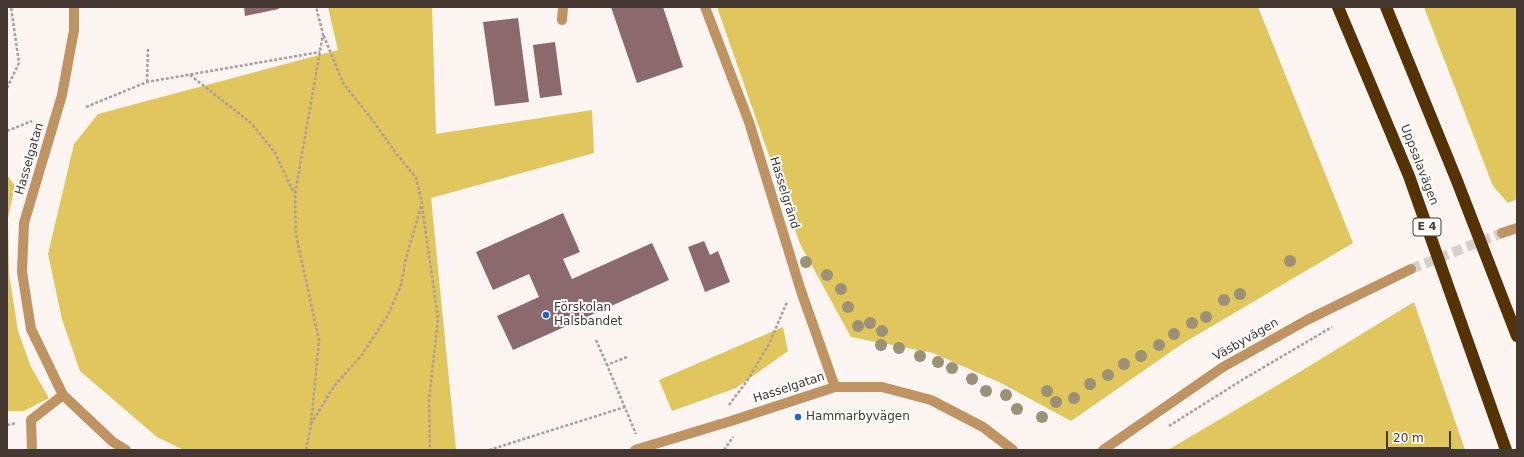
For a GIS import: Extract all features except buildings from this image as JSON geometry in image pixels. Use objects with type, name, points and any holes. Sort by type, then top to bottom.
[{"type":"highway","name":"Uppsalavägen","points":[[1338,7],[1409,176],[1506,450]]},
{"type":"highway","points":[[1386,7],[1457,181],[1517,336]]},
{"type":"street","name":"Hasselgatan","points":[[74,7],[74,30],[62,95],[24,222],[22,272],[31,329],[63,395],[113,442],[126,450]]},
{"type":"street","points":[[562,20],[563,7]]},
{"type":"street","name":"Hasselgränd","points":[[705,7],[749,122],[801,291],[835,387]]},
{"type":"street","points":[[1502,233],[1517,228]]},
{"type":"street","name":"Väsbyvägen","points":[[1103,450],[1223,367],[1307,320],[1411,269]]},
{"type":"street","name":"Hasselgatan","points":[[635,450],[835,387],[882,387],[931,400],[983,427],[1012,450]]},
{"type":"street","points":[[32,450],[31,420],[63,395]]},
{"type":"path","points":[[7,88],[19,63],[15,25],[11,7]]},
{"type":"path","points":[[316,7],[323,34],[343,83],[416,178],[422,203],[438,320],[429,399],[430,450]]},
{"type":"path","points":[[306,450],[311,424],[319,340],[296,235],[295,194],[323,34]]},
{"type":"path","points":[[147,82],[148,48]]},
{"type":"path","points":[[86,107],[147,82],[320,52]]},
{"type":"path","points":[[189,75],[251,123],[274,151],[295,194]]},
{"type":"path","points":[[7,131],[32,121]]},
{"type":"path","points":[[311,424],[334,386],[361,356],[388,315],[402,285],[406,258],[422,203]]},
{"type":"path","points":[[727,407],[747,381],[769,344],[790,296]]},
{"type":"path","points":[[1166,428],[1242,380],[1337,324]]},
{"type":"path","points":[[596,340],[637,437]]},
{"type":"path","points":[[607,365],[627,357]]},
{"type":"path","points":[[489,450],[625,407]]},
{"type":"shaded area","points":[[328,7],[432,7],[436,134],[592,110],[594,153],[431,198],[456,450],[184,450],[157,437],[80,371],[62,319],[48,254],[74,144],[98,114],[338,50]]},
{"type":"shaded area","points":[[717,7],[1258,7],[1353,243],[1185,342],[1071,421],[1001,383],[933,353],[851,337],[800,244]]},
{"type":"shaded area","points":[[1424,7],[1517,7],[1517,199],[1508,203],[1493,186]]},
{"type":"shaded area","points":[[7,175],[15,186],[8,218],[9,274],[18,331],[31,367],[49,398],[24,411],[7,411]]},
{"type":"shaded area","points":[[1414,302],[1465,450],[1168,450],[1293,376]]},
{"type":"shaded area","points":[[783,327],[788,351],[736,388],[672,411],[659,380]]},
{"type":"tunnel","points":[[1411,269],[1502,233]]},
{"type":"place","name":"Förskolan Halsbandet","points":[[546,315]]},
{"type":"place","name":"Hammarbyvägen","points":[[798,417]]}]
